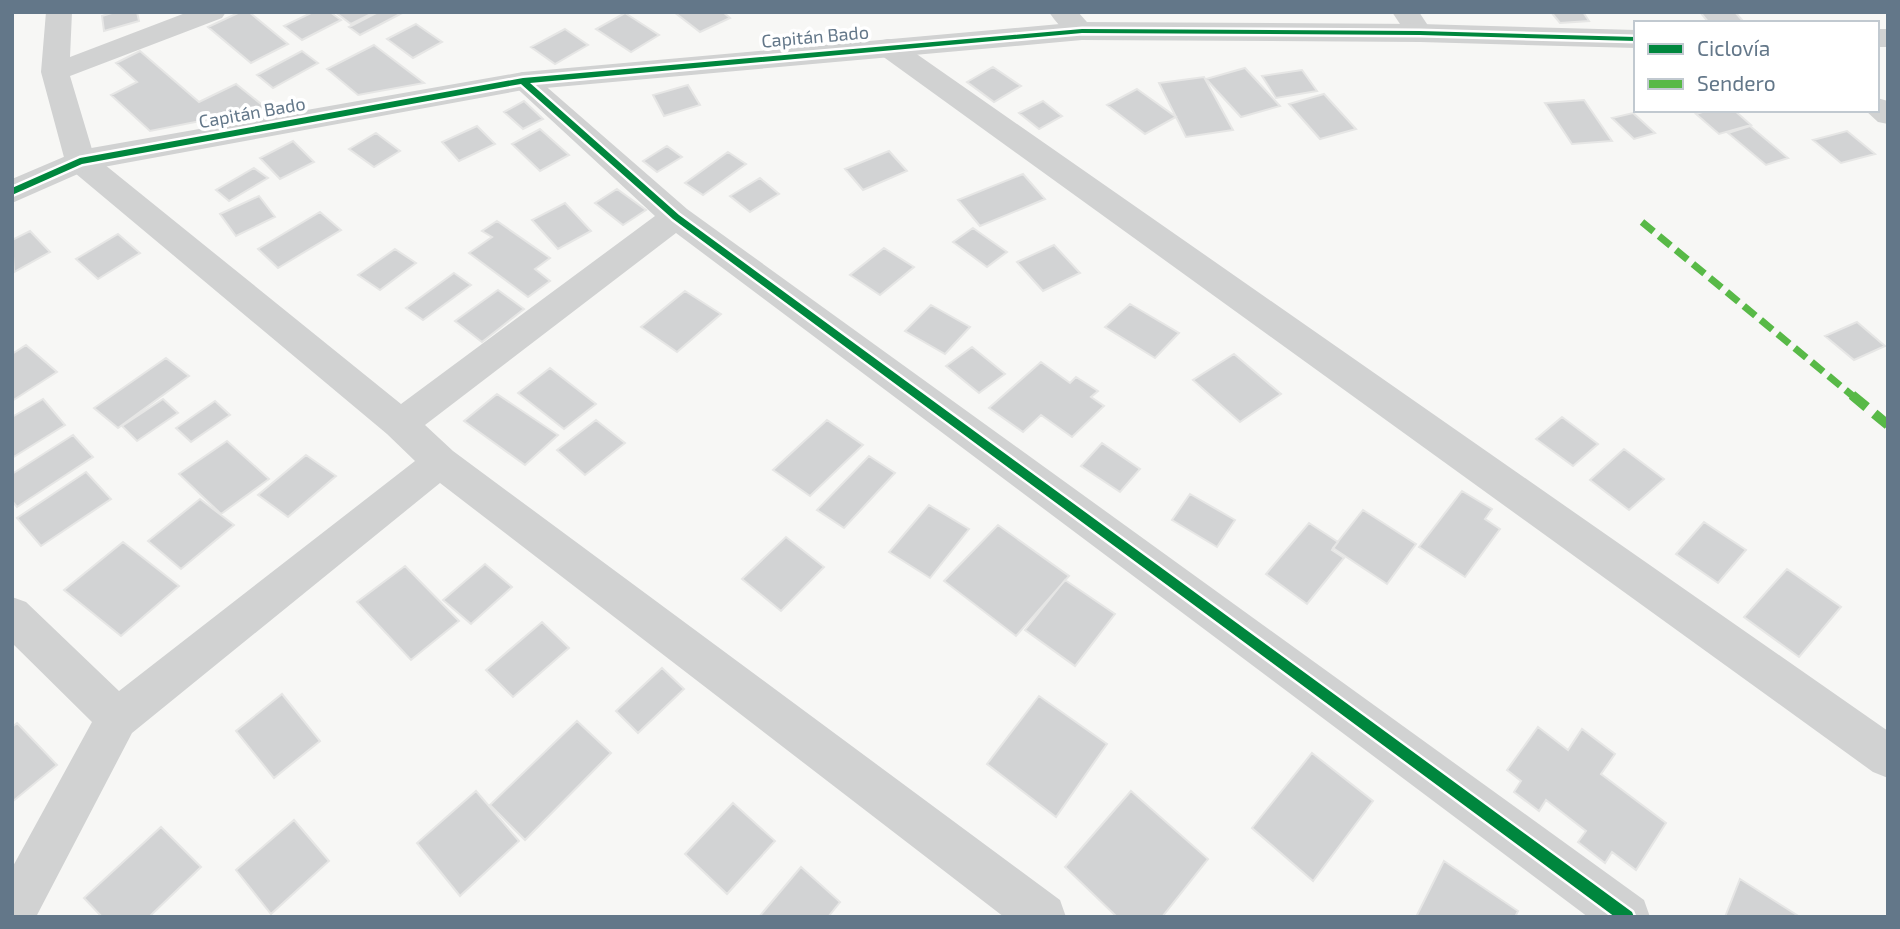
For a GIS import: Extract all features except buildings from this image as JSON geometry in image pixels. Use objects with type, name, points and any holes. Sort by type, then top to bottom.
[{"type":"street","points":[[59,12],[55,72],[80,161],[400,424],[440,461],[1043,917]]},
{"type":"street","points":[[55,72],[214,12]]},
{"type":"street","name":"Capitán Bado","points":[[12,192],[80,161],[523,81],[888,47],[1072,22],[1412,22],[1634,39]]},
{"type":"street","points":[[888,47],[1888,757]]},
{"type":"street","points":[[523,81],[676,217],[1627,917]]},
{"type":"street","points":[[400,424],[676,217]]},
{"type":"street","points":[[12,915],[117,718],[440,461]]},
{"type":"street","points":[[12,615],[117,718]]},
{"type":"marked path","points":[[1642,222],[1888,425]]},
{"type":"cycle path","points":[[12,192],[80,161],[523,81],[1082,31],[1420,33],[1634,39]]},
{"type":"cycle path","points":[[523,81],[676,217],[1627,917]]}]
